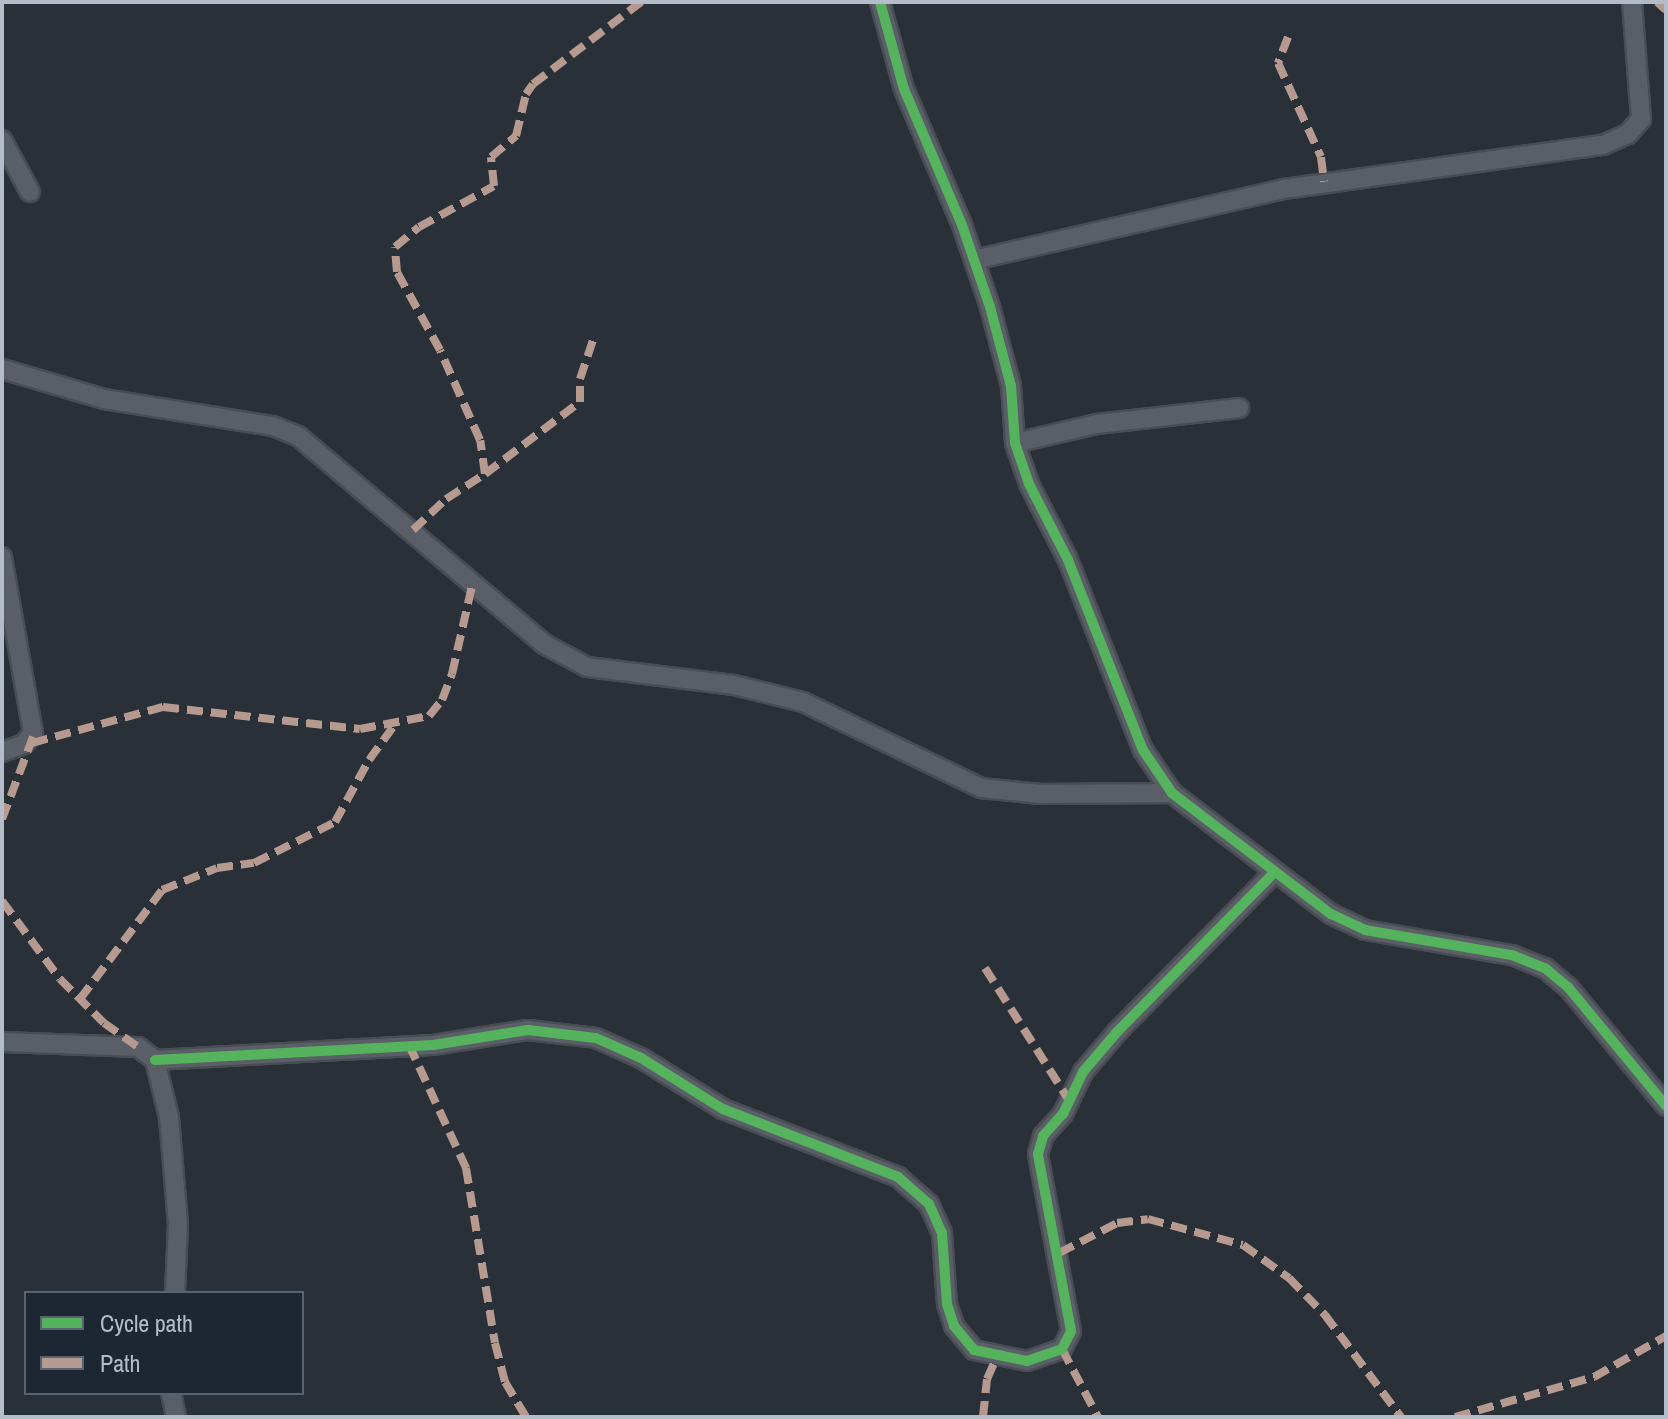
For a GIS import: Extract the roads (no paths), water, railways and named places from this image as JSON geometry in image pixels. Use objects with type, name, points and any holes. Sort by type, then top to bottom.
[{"type":"street","points":[[880,2],[904,89],[974,260],[1007,366],[1015,443],[1102,640],[1143,750],[1172,793],[1331,914],[1365,930],[1512,955],[1545,968],[1568,987],[1666,1106]]},
{"type":"street","points":[[974,260],[1284,189],[1603,145],[1628,134],[1641,119],[1632,2]]},
{"type":"street","points":[[2,140],[30,192]]},
{"type":"street","points":[[2,369],[104,399],[273,426],[298,436],[544,644],[587,667],[734,685],[803,702],[981,788],[1041,794],[1172,793]]},
{"type":"street","points":[[1015,443],[1097,424],[1239,408]]},
{"type":"street","points":[[2,557],[33,733],[24,744],[2,752]]},
{"type":"street","points":[[155,1060],[433,1045],[528,1030],[596,1038],[641,1058],[723,1109],[898,1177],[929,1204],[942,1233],[947,1304],[954,1326],[974,1350],[1027,1361],[1062,1349],[1071,1331],[1038,1154],[1043,1136],[1063,1114],[1083,1072],[1117,1032],[1275,872]]},
{"type":"street","points":[[2,1042],[138,1047],[155,1060],[169,1117],[178,1224],[175,1291]]},
{"type":"street","points":[[171,1395],[176,1417]]}]
